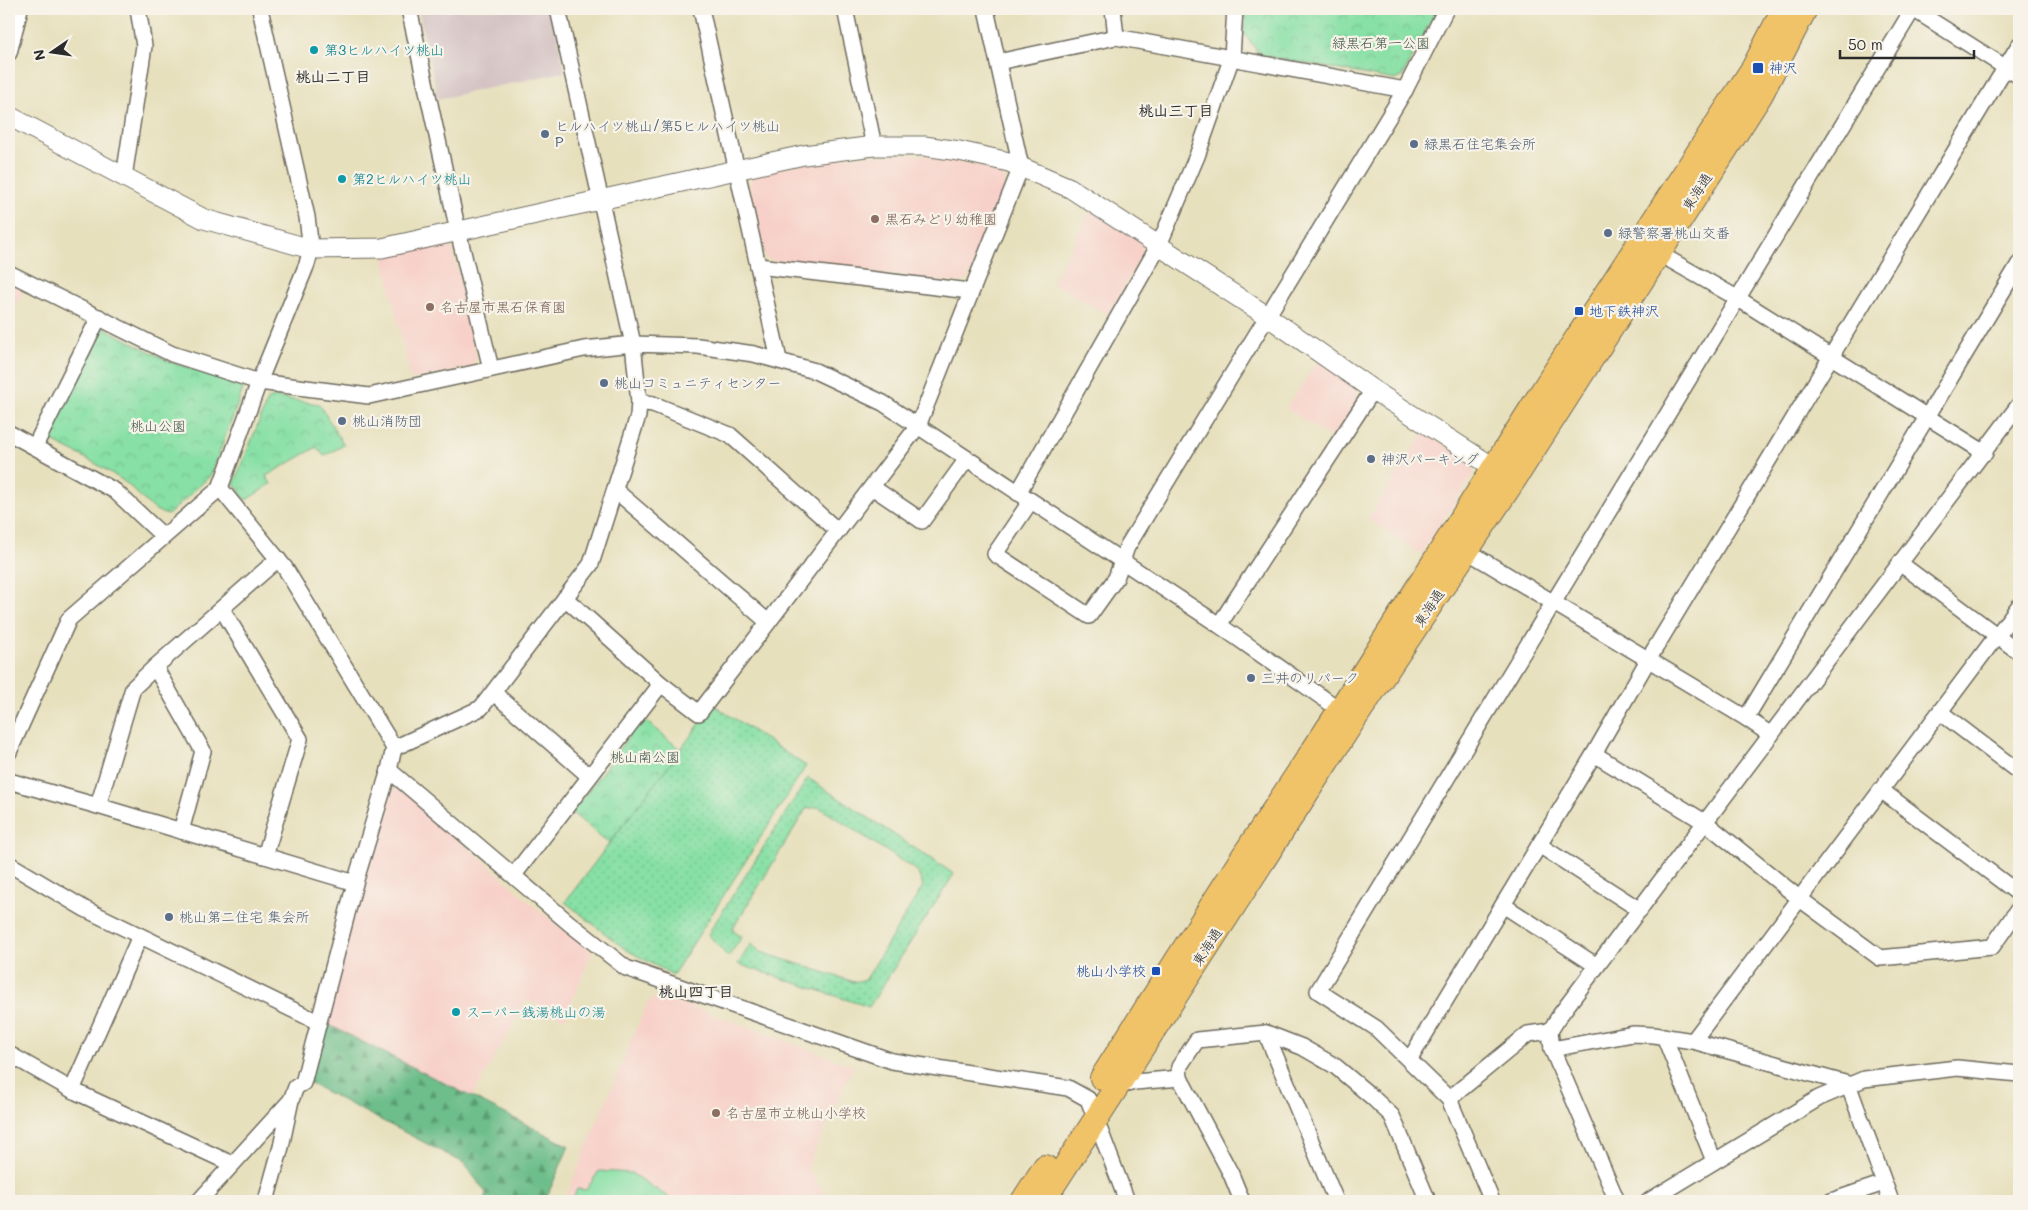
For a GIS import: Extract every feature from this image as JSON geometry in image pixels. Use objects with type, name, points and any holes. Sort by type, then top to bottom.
[{"type":"main road","name":"東海通","points":[[1043,1201],[1092,1109],[1238,863],[1340,710],[1504,474],[1649,248],[1754,67],[1784,9]]},
{"type":"main road","name":"東海通","points":[[1649,248],[1761,94],[1805,9]]},
{"type":"main road","name":"東海通","points":[[1023,1201],[1092,1109],[1116,1087],[1351,724],[1467,551],[1504,474]]},
{"type":"street","points":[[9,53],[20,9]]},
{"type":"street","points":[[124,177],[144,46],[138,9]]},
{"type":"street","points":[[10,745],[69,620],[220,488],[307,264],[311,249],[307,217],[260,9]]},
{"type":"street","points":[[409,9],[458,231],[491,369]]},
{"type":"street","points":[[394,748],[481,708],[591,564],[638,416],[639,402],[633,344],[558,9]]},
{"type":"street","points":[[701,9],[779,360]]},
{"type":"street","points":[[845,9],[874,146]]},
{"type":"street","points":[[565,598],[661,684],[698,713],[918,426],[1021,167],[986,9]]},
{"type":"street","points":[[1113,9],[1116,36]]},
{"type":"street","points":[[1018,493],[1159,245],[1197,156],[1232,57],[1235,9]]},
{"type":"street","points":[[1030,502],[995,554],[1089,616],[1116,578],[1127,547],[1405,90],[1446,9]]},
{"type":"street","points":[[1492,1201],[1449,1099],[1376,1028],[1318,991],[1913,9],[2019,76]]},
{"type":"street","points":[[998,62],[1116,36],[1405,90]]},
{"type":"street","points":[[1410,1060],[1594,754],[1648,660],[1832,358],[2019,45]]},
{"type":"street","points":[[9,116],[204,219],[311,249],[382,248],[804,155],[874,146],[901,145],[946,150],[1009,162],[1070,188],[1267,316],[1373,390],[1504,474]]},
{"type":"street","points":[[1649,248],[1737,298],[1985,453]]},
{"type":"street","points":[[1746,718],[2019,264]]},
{"type":"street","points":[[758,266],[970,292]]},
{"type":"street","points":[[9,273],[172,354],[260,382],[369,396],[584,349],[633,344],[698,346],[754,354],[815,371],[883,403],[1030,502],[1219,625],[1340,710]]},
{"type":"street","points":[[35,446],[99,318]]},
{"type":"street","points":[[1219,625],[1373,390]]},
{"type":"street","points":[[639,402],[653,404],[730,435],[838,531]]},
{"type":"street","points":[[1617,1201],[1552,1049],[1550,1031],[1597,966],[1985,453],[2019,405]]},
{"type":"street","points":[[9,433],[115,491],[163,536]]},
{"type":"street","points":[[872,487],[922,521],[967,459]]},
{"type":"street","points":[[220,488],[278,559],[394,748],[355,883],[303,1084],[296,1087],[291,1100],[281,1148],[266,1201]]},
{"type":"street","points":[[615,490],[768,622]]},
{"type":"street","points":[[1467,551],[1746,718],[1771,735]]},
{"type":"street","points":[[98,806],[133,688],[154,667],[278,559]]},
{"type":"street","points":[[1901,564],[2019,652]]},
{"type":"street","points":[[1692,1041],[2019,606]]},
{"type":"street","points":[[222,609],[300,739],[265,856]]},
{"type":"street","points":[[154,667],[203,751],[181,831]]},
{"type":"street","points":[[514,875],[661,684]]},
{"type":"street","points":[[494,693],[589,776]]},
{"type":"street","points":[[1940,712],[2019,772]]},
{"type":"street","points":[[1594,754],[1706,823],[1800,898],[1880,958],[1992,947],[2019,908]]},
{"type":"street","points":[[389,770],[569,923],[626,968],[892,1061],[1068,1088],[1092,1109],[1127,1201]]},
{"type":"street","points":[[9,782],[98,806],[355,883]]},
{"type":"street","points":[[1881,790],[2019,894]]},
{"type":"street","points":[[1539,846],[1640,910]]},
{"type":"street","points":[[9,864],[85,909],[318,1022]]},
{"type":"street","points":[[1503,906],[1597,966]]},
{"type":"street","points":[[72,1090],[140,936]]},
{"type":"street","points":[[1449,1099],[1528,1034],[1550,1031]]},
{"type":"street","points":[[1266,1033],[1336,1201]]},
{"type":"street","points":[[1242,1201],[1231,1174],[1180,1078],[1179,1066],[1197,1040],[1266,1033],[1302,1046],[1335,1066],[1392,1116],[1428,1201]]},
{"type":"street","points":[[1552,1049],[1633,1034],[1664,1036],[1692,1041],[1848,1084]]},
{"type":"street","points":[[1664,1036],[1714,1162]]},
{"type":"street","points":[[9,1054],[72,1090],[232,1164]]},
{"type":"street","points":[[1649,1201],[1819,1098],[1848,1084],[1864,1079],[1957,1068],[2019,1074]]},
{"type":"street","points":[[1116,1087],[1135,1082],[1180,1078]]},
{"type":"street","points":[[1848,1084],[1890,1201]]},
{"type":"street","points":[[199,1201],[291,1100]]},
{"type":"street","points":[[1831,1201],[1884,1183]]},
{"type":"shaded area","points":[[418,9],[551,9],[565,72],[438,99]]},
{"type":"shaded area","name":"黒石みどり幼稚園","points":[[901,154],[932,156],[1002,170],[1006,184],[968,279],[959,283],[770,260],[764,255],[749,184],[754,175],[826,158]]},
{"type":"shaded area","points":[[1092,210],[1142,243],[1143,252],[1109,315],[1052,283]]},
{"type":"shaded area","name":"名古屋市黒石保育園","points":[[444,243],[452,247],[477,358],[471,367],[411,380],[383,256]]},
{"type":"shaded area","points":[[9,280],[25,288],[9,320]]},
{"type":"shaded area","points":[[1318,361],[1356,386],[1359,397],[1333,439],[1286,408]]},
{"type":"shaded area","points":[[1424,432],[1472,463],[1474,474],[1421,554],[1368,519]]},
{"type":"shaded area","points":[[402,788],[536,908],[592,952],[565,1019],[527,1000],[472,1097],[325,1023],[387,791]]},
{"type":"shaded area","name":"名古屋市立桃山小学校","points":[[663,996],[853,1066],[807,1168],[830,1201],[564,1201],[648,1001]]},
{"type":"green space","name":"緑黒石第一公園","points":[[1245,9],[1437,9],[1402,77],[1395,80],[1260,55],[1244,33]]},
{"type":"green space","name":"桃山公園","points":[[104,328],[170,362],[241,383],[243,389],[211,475],[168,515],[155,509],[128,484],[113,474],[47,439],[46,430],[94,335]]},
{"type":"green space","points":[[273,397],[319,404],[344,445],[324,456],[317,447],[266,476],[271,484],[246,500],[234,484],[268,399]]},
{"type":"green space","points":[[714,705],[806,766],[673,975],[625,949],[565,902]]},
{"type":"green space","name":"桃山南公園","points":[[642,718],[681,750],[609,843],[572,813]]},
{"type":"green space","points":[[808,778],[954,874],[869,1007],[738,964],[751,944],[761,952],[854,982],[866,979],[923,886],[917,871],[819,807],[806,809],[732,930],[742,937],[728,957],[708,934]]},
{"type":"green space","points":[[325,1023],[569,1146],[545,1201],[485,1201],[486,1193],[464,1163],[309,1083]]},
{"type":"green space","points":[[599,1171],[631,1173],[674,1201],[572,1201],[577,1189],[586,1190]]},
{"type":"place","name":"第3ヒルハイツ桃山","points":[[314,50]]},
{"type":"place","name":"神沢","points":[[1758,68]]},
{"type":"place","name":"ヒルハイツ桃山/第5ヒルハイツ桃山 P","points":[[545,134]]},
{"type":"place","name":"緑黒石住宅集会所","points":[[1414,144]]},
{"type":"place","name":"第2ヒルハイツ桃山","points":[[342,179]]},
{"type":"place","name":"黒石みどり幼稚園","points":[[875,219]]},
{"type":"place","name":"緑警察署桃山交番","points":[[1608,233]]},
{"type":"place","name":"名古屋市黒石保育園","points":[[430,307]]},
{"type":"place","name":"地下鉄神沢","points":[[1579,311]]},
{"type":"place","name":"桃山コミュニティセンター","points":[[604,383]]},
{"type":"place","name":"桃山消防団","points":[[342,421]]},
{"type":"place","name":"神沢パーキング","points":[[1371,459]]},
{"type":"place","name":"三井のリパーク","points":[[1251,678]]},
{"type":"place","name":"桃山第二住宅 集会所","points":[[169,917]]},
{"type":"place","name":"桃山小学校","points":[[1156,971]]},
{"type":"place","name":"スーパー銭湯桃山の湯","points":[[456,1012]]},
{"type":"place","name":"名古屋市立桃山小学校","points":[[716,1113]]},
{"type":"district","name":"桃山二丁目","points":[[333,77]]},
{"type":"district","name":"桃山三丁目","points":[[1176,111]]},
{"type":"district","name":"桃山四丁目","points":[[696,992]]}]
